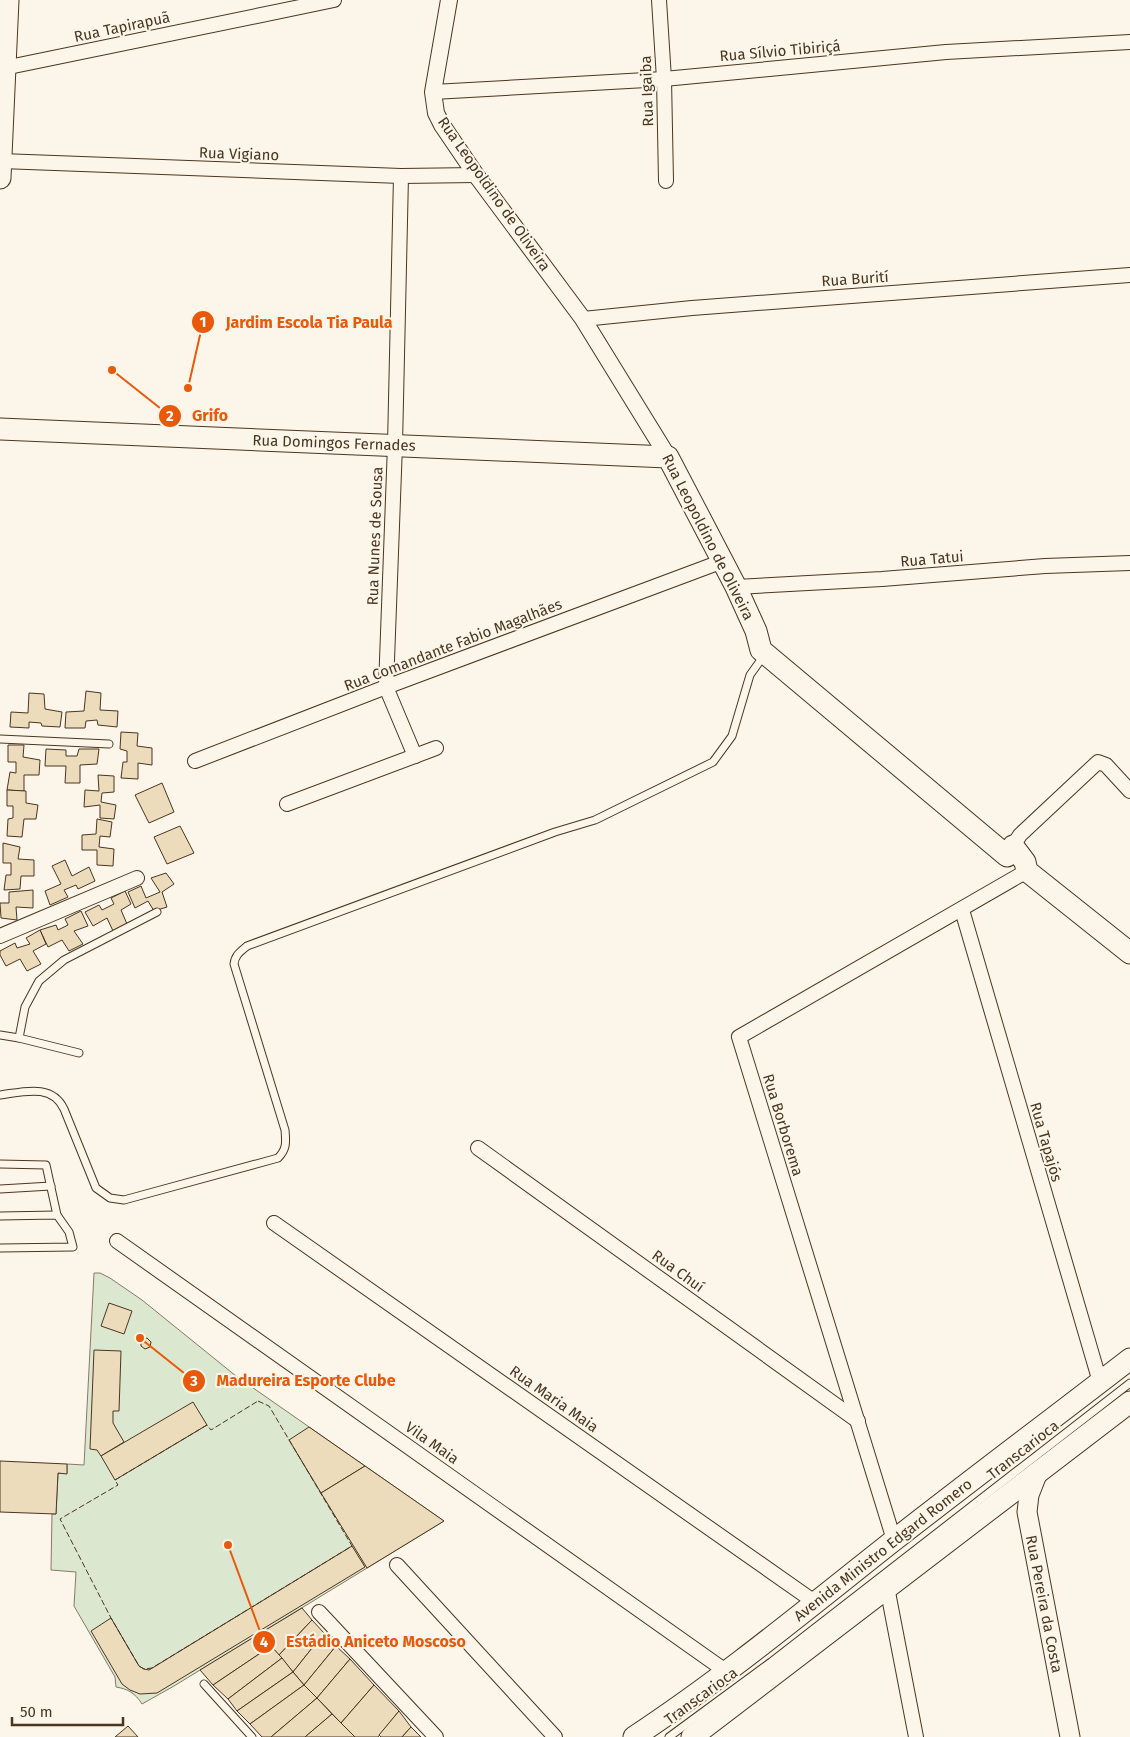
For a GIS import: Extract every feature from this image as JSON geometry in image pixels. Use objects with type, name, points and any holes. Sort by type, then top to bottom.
[{"type":"main road","points":[[0,169],[8,0]]},
{"type":"main road","name":"Rua Domingos Fernades","points":[[0,429],[668,457]]},
{"type":"main road","name":"Rua Leopoldino de Oliveira","points":[[668,457],[736,587],[756,631],[761,650]]},
{"type":"main road","points":[[761,650],[1008,856],[1012,846],[1025,862],[1027,871],[1130,953]]},
{"type":"main road","name":"Avenida Ministro Edgard Romero","points":[[634,1737],[677,1709],[727,1672],[894,1540],[1130,1359]]},
{"type":"main road","name":"Avenida Ministro Edgard Romero","points":[[692,1737],[1130,1402]]},
{"type":"main road","name":"Rua Pereira da Costa","points":[[1038,1472],[1029,1495],[1027,1512],[1070,1737]]},
{"type":"street","name":"Rua Tapirapuã","points":[[4,68],[334,0]]},
{"type":"street","name":"Rua Leopoldino de Oliveira","points":[[449,0],[433,92],[435,108],[442,125],[476,175],[583,319],[668,457]]},
{"type":"street","name":"Rua Igaiba","points":[[659,0],[664,79],[666,181]]},
{"type":"street","name":"Rua Sílvio Tibiriçá","points":[[433,92],[664,79],[946,52],[1130,42]]},
{"type":"street","name":"Rua Vigiano","points":[[0,169],[402,176],[476,175]]},
{"type":"street","name":"Rua Nunes de Sousa","points":[[386,687],[402,176]]},
{"type":"street","name":"Rua Burití","points":[[583,319],[692,308],[1130,275]]},
{"type":"street","name":"Rua Comandante Fabio Magalhães","points":[[195,761],[386,687],[723,561]]},
{"type":"street","name":"Rua Tatui","points":[[736,587],[882,579],[1045,566],[1130,563]]},
{"type":"street","points":[[386,687],[415,756]]},
{"type":"street","points":[[287,804],[436,748]]},
{"type":"street","points":[[1012,846],[1020,835],[1098,762],[1106,765],[1130,791]]},
{"type":"street","name":"Rua Borborema","points":[[894,1540],[740,1037],[1027,871]]},
{"type":"street","points":[[0,936],[137,878]]},
{"type":"street","name":"Rua Tapajós","points":[[962,910],[1100,1382]]},
{"type":"street","name":"Rua Chuí","points":[[478,1148],[858,1420]]},
{"type":"street","name":"Rua Maria Maia","points":[[274,1223],[816,1603]]},
{"type":"street","name":"Vila Maia","points":[[117,1240],[727,1672]]},
{"type":"street","points":[[397,1565],[555,1737]]},
{"type":"street","points":[[887,1587],[916,1737]]},
{"type":"street","points":[[319,1612],[436,1737]]},
{"type":"lane","points":[[0,1095],[40,1091],[50,1094],[57,1099],[64,1109],[96,1188],[110,1198],[124,1200],[278,1158],[283,1153],[286,1145],[285,1130],[234,964],[235,957],[247,946],[555,832],[595,820],[712,762],[732,736],[747,683],[760,661],[761,650]]},
{"type":"lane","points":[[0,738],[109,744]]},
{"type":"lane","points":[[19,1038],[25,1007],[39,981],[64,960],[157,912]]},
{"type":"lane","points":[[0,1035],[78,1053]]},
{"type":"lane","points":[[0,1164],[46,1165],[57,1215],[69,1232],[73,1247],[0,1248]]},
{"type":"lane","points":[[0,1188],[51,1186]]},
{"type":"lane","points":[[0,1216],[57,1215]]},
{"type":"lane","name":"Transcarioca","points":[[669,1737],[771,1662],[1130,1384]]},
{"type":"lane","points":[[204,1684],[252,1737]]},
{"type":"green space","points":[[94,1273],[100,1273],[110,1278],[142,1300],[236,1376],[444,1521],[142,1704],[131,1692],[116,1687],[115,1677],[74,1606],[76,1572],[51,1570],[52,1514],[56,1514],[58,1473],[67,1473],[67,1464],[84,1465]]},
{"type":"building","points":[[86,691],[101,693],[100,710],[118,711],[117,727],[98,725],[97,720],[86,721],[85,728],[65,728],[66,712],[84,711]]},
{"type":"building","points":[[29,693],[44,694],[45,709],[62,712],[60,727],[42,726],[41,723],[29,722],[29,728],[10,727],[11,712],[28,713]]},
{"type":"building","points":[[121,732],[138,733],[137,746],[152,748],[152,765],[138,763],[138,779],[121,778],[123,762],[127,762],[127,751],[120,749]]},
{"type":"building","points":[[8,745],[24,745],[23,757],[40,760],[39,775],[24,775],[24,791],[7,790],[10,772],[16,773],[16,762],[8,762]]},
{"type":"building","points":[[46,749],[66,750],[66,756],[77,756],[79,749],[99,749],[97,764],[80,765],[80,783],[65,783],[66,766],[45,766]]},
{"type":"building","points":[[98,775],[114,776],[114,792],[102,793],[101,802],[116,805],[114,819],[100,818],[100,805],[84,807],[85,790],[99,791]]},
{"type":"building","points":[[162,783],[174,812],[149,823],[135,795]]},
{"type":"building","points":[[7,790],[26,791],[26,803],[38,805],[36,819],[24,819],[22,837],[7,836],[8,819],[13,818],[13,806],[7,806]]},
{"type":"building","points":[[97,819],[112,822],[110,837],[100,836],[99,847],[114,849],[113,866],[97,865],[97,850],[82,850],[82,835],[96,834]]},
{"type":"building","points":[[180,826],[194,853],[167,864],[154,837]]},
{"type":"building","points":[[3,843],[20,847],[18,859],[34,860],[34,876],[21,876],[20,889],[4,890],[6,875],[11,875],[11,863],[3,863]]},
{"type":"building","points":[[65,860],[72,876],[89,867],[95,881],[78,889],[76,885],[64,890],[68,897],[50,905],[45,891],[61,884],[52,866]]},
{"type":"building","points":[[166,873],[174,884],[162,892],[167,907],[154,911],[148,901],[135,908],[128,892],[141,886],[146,898],[160,892],[151,878]]},
{"type":"building","points":[[33,890],[33,908],[16,907],[17,920],[1,918],[0,903],[9,903],[9,892]]},
{"type":"building","points":[[125,891],[131,904],[121,910],[127,924],[113,931],[107,918],[93,926],[85,912],[99,905],[102,910],[114,904],[111,898]]},
{"type":"building","points":[[81,911],[88,926],[74,931],[83,944],[69,951],[62,940],[48,947],[40,930],[56,925],[58,930],[68,925],[65,919]]},
{"type":"building","points":[[40,930],[46,944],[33,951],[41,964],[27,971],[20,959],[6,966],[0,951],[15,943],[17,948],[30,944],[26,938]]},
{"type":"building","points":[[109,1303],[132,1311],[124,1334],[101,1326]]},
{"type":"building","points":[[147,1338],[151,1342],[150,1347],[145,1349],[141,1346],[141,1340]]},
{"type":"building","points":[[94,1350],[121,1351],[119,1411],[113,1411],[113,1423],[124,1442],[101,1456],[97,1450],[90,1449]]},
{"type":"building","points":[[193,1402],[207,1425],[115,1480],[101,1456]]},
{"type":"building","points":[[309,1427],[365,1466],[321,1493],[289,1440]]},
{"type":"building","points":[[0,1461],[67,1464],[67,1474],[58,1473],[56,1514],[0,1512]]},
{"type":"building","points":[[365,1466],[444,1521],[367,1568],[321,1493]]},
{"type":"building","points":[[352,1546],[365,1567],[157,1693],[140,1694],[122,1684],[91,1631],[111,1618],[139,1666],[149,1670]]},
{"type":"building","points":[[302,1608],[312,1620],[279,1655],[259,1634]]},
{"type":"building","points":[[312,1620],[324,1633],[293,1672],[279,1655]]},
{"type":"building","points":[[324,1633],[336,1646],[304,1685],[293,1672]]},
{"type":"building","points":[[259,1634],[271,1646],[213,1685],[200,1670]]},
{"type":"building","points":[[271,1646],[282,1658],[228,1699],[213,1685]]},
{"type":"building","points":[[336,1646],[350,1659],[317,1698],[304,1685]]},
{"type":"building","points":[[282,1658],[293,1672],[237,1711],[228,1699]]},
{"type":"building","points":[[350,1659],[374,1685],[341,1723],[317,1698]]},
{"type":"building","points":[[293,1672],[304,1685],[250,1724],[237,1711]]},
{"type":"building","points":[[304,1685],[317,1698],[271,1737],[262,1737],[250,1724]]},
{"type":"building","points":[[374,1685],[399,1711],[378,1737],[355,1737],[341,1723]]},
{"type":"building","points":[[317,1698],[332,1714],[305,1737],[271,1737]]},
{"type":"building","points":[[399,1711],[411,1727],[402,1737],[381,1737],[379,1735]]},
{"type":"building","points":[[332,1714],[355,1737],[305,1737]]},
{"type":"building","points":[[128,1726],[138,1737],[115,1737]]},
{"type":"building","points":[[411,1727],[421,1737],[402,1737]]},
{"type":"fence","points":[[258,1401],[269,1406],[352,1546],[152,1668],[144,1669],[139,1666],[111,1618],[60,1519],[118,1485],[115,1480],[207,1425],[211,1430],[258,1401]]},
{"type":"place","name":"Grifo","points":[[112,370]]},
{"type":"place","name":"Jardim Escola Tia Paula","points":[[188,388]]},
{"type":"place","name":"Madureira Esporte Clube","points":[[140,1338]]},
{"type":"place","name":"Estádio Aniceto Moscoso","points":[[228,1545]]}]
